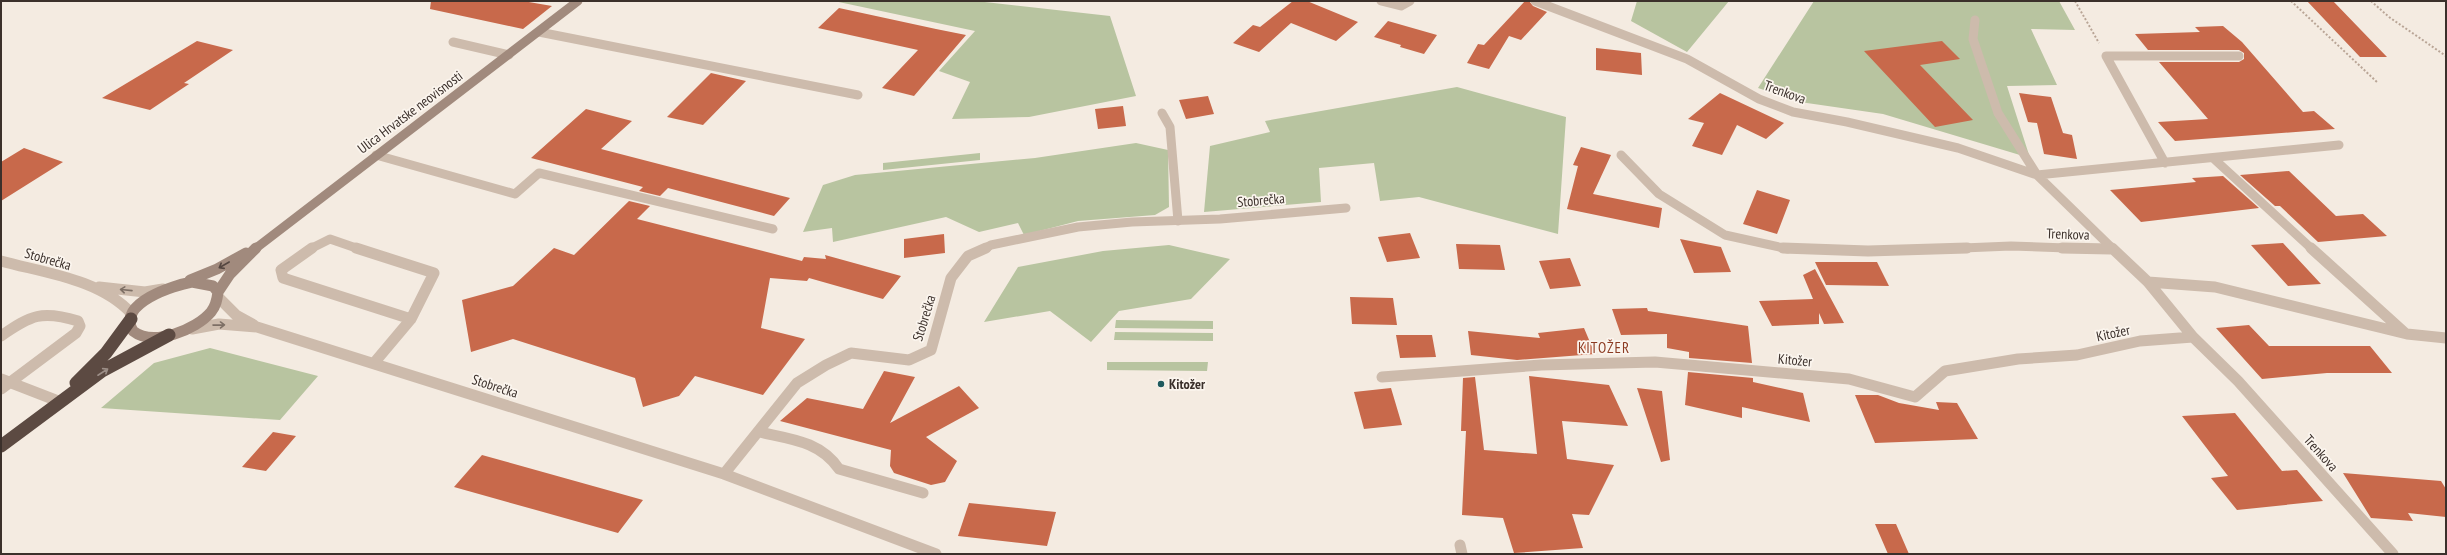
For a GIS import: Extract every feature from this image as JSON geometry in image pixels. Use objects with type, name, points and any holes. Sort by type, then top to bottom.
[{"type":"highway","points":[[58,401],[106,353],[132,316]]},
{"type":"highway","points":[[1,446],[58,401],[127,356],[169,335]]},
{"type":"street","name":"Ulica Hrvatske neovisnosti","points":[[132,316],[130,326],[135,332],[143,336],[169,335],[182,331],[208,316],[215,307],[218,295],[230,274],[258,246],[578,1]]},
{"type":"street","points":[[1381,1],[1401,6],[1410,1]]},
{"type":"street","name":"Trenkova","points":[[1535,1],[1573,17],[1688,59],[1759,99],[1793,112],[1847,122],[1958,148],[2037,175],[2339,144]]},
{"type":"street","points":[[1975,20],[1973,39],[1998,113],[2037,175]]},
{"type":"street","points":[[539,32],[858,94]]},
{"type":"street","points":[[453,42],[509,55]]},
{"type":"street","points":[[2165,163],[2106,56],[2239,56]]},
{"type":"street","points":[[1162,113],[1170,127],[1178,221]]},
{"type":"street","points":[[376,155],[515,194],[539,173],[773,229]]},
{"type":"street","name":"Trenkova","points":[[1621,155],[1659,194],[1725,235],[1790,249],[1868,251],[2011,246],[2111,249]]},
{"type":"street","points":[[2213,158],[2406,334]]},
{"type":"street","name":"Trenkova","points":[[2037,175],[2111,249],[2148,282],[2192,337],[2238,381],[2393,554]]},
{"type":"street","name":"Stobrečka","points":[[724,474],[797,383],[826,365],[851,354],[909,360],[931,350],[951,278],[968,256],[991,245],[1078,227],[1346,208]]},
{"type":"street","points":[[374,363],[411,319],[434,273],[330,239],[318,243],[281,270],[283,278],[411,319]]},
{"type":"street","name":"Ulica Hrvatske neovisnosti","points":[[179,284],[217,269],[258,246]]},
{"type":"street","name":"Stobrečka","points":[[1,261],[87,285],[120,299],[132,316]]},
{"type":"street","points":[[2148,282],[2215,288],[2406,334],[2446,338]]},
{"type":"street","points":[[132,316],[151,296],[164,289],[179,284],[204,283],[213,286],[218,295]]},
{"type":"street","name":"Stobrečka","points":[[87,285],[145,292],[164,289]]},
{"type":"street","name":"Stobrečka","points":[[218,295],[236,315],[257,327]]},
{"type":"street","points":[[1,336],[26,318],[53,312],[78,320],[80,326],[76,333],[6,381],[1,389]]},
{"type":"street","name":"Stobrečka","points":[[182,331],[219,324],[257,327],[724,474],[936,554]]},
{"type":"street","name":"Kitožer","points":[[1382,377],[1541,365],[1655,362],[1849,379],[1915,397],[1945,372],[2018,358],[2077,355],[2140,341],[2192,337]]},
{"type":"street","points":[[6,381],[58,401]]},
{"type":"street","points":[[759,432],[816,446],[833,458],[839,469],[923,493]]},
{"type":"path","points":[[2075,1],[2106,56]]},
{"type":"path","points":[[2291,1],[2378,83]]},
{"type":"path","points":[[2371,1],[2389,17],[2446,56]]},
{"type":"green space","points":[[834,1],[976,1],[1110,16],[1136,96],[1029,117],[952,119],[970,82],[939,71],[975,31]]},
{"type":"green space","points":[[1637,1],[1729,1],[1687,52],[1631,21]]},
{"type":"green space","points":[[1814,1],[2059,1],[2075,30],[2031,29],[2057,85],[2007,86],[2030,158],[1883,114],[1800,102],[1758,88]]},
{"type":"green space","points":[[1457,87],[1566,117],[1558,234],[1419,197],[1380,201],[1374,163],[1319,168],[1321,202],[1204,212],[1210,146],[1270,132],[1265,121]]},
{"type":"green space","points":[[1136,143],[1168,150],[1169,207],[1155,215],[1078,221],[1024,235],[1018,223],[979,232],[946,217],[833,242],[832,228],[803,232],[823,185],[855,175],[1035,158]]},
{"type":"green space","points":[[980,153],[980,160],[883,170],[883,163]]},
{"type":"green space","points":[[1169,245],[1230,259],[1191,299],[1119,311],[1091,342],[1050,311],[984,322],[1018,267],[1103,251]]},
{"type":"green space","points":[[1116,320],[1213,321],[1213,329],[1115,328]]},
{"type":"green space","points":[[1115,332],[1213,333],[1213,341],[1114,340]]},
{"type":"green space","points":[[210,348],[318,376],[280,420],[101,408],[154,363]]},
{"type":"green space","points":[[1107,362],[1208,362],[1207,371],[1107,370]]},
{"type":"building","points":[[431,1],[523,1],[552,6],[523,29],[430,9]]},
{"type":"building","points":[[1293,1],[1307,1],[1358,22],[1336,41],[1291,23],[1259,52],[1233,43],[1253,25],[1260,27]]},
{"type":"building","points":[[1525,1],[1529,1],[1533,6],[1547,12],[1521,40],[1509,36],[1489,69],[1467,63],[1478,44],[1484,45]]},
{"type":"building","points":[[2307,1],[2333,1],[2387,57],[2360,57]]},
{"type":"building","points":[[839,8],[966,35],[914,96],[882,88],[918,50],[818,28]]},
{"type":"building","points":[[1388,21],[1437,35],[1424,54],[1374,37]]},
{"type":"building","points":[[2223,26],[2242,42],[2303,112],[2314,111],[2335,129],[2175,141],[2158,122],[2208,119],[2159,62],[2239,62],[2244,59],[2244,53],[2239,50],[2148,50],[2135,34],[2200,32],[2195,27]]},
{"type":"building","points":[[197,41],[233,50],[184,83],[189,84],[150,110],[102,98]]},
{"type":"building","points":[[1942,41],[1960,59],[1920,65],[1973,120],[1935,127],[1864,51]]},
{"type":"building","points":[[1596,48],[1641,53],[1642,75],[1596,70]]},
{"type":"building","points":[[711,73],[746,81],[703,125],[667,117]]},
{"type":"building","points":[[1720,93],[1784,123],[1766,139],[1737,125],[1722,155],[1692,146],[1704,123],[1688,119]]},
{"type":"building","points":[[2019,93],[2051,97],[2063,133],[2072,135],[2077,159],[2044,154],[2037,123],[2028,122]]},
{"type":"building","points":[[1208,96],[1214,114],[1186,119],[1179,100]]},
{"type":"building","points":[[1123,106],[1126,126],[1098,129],[1095,109]]},
{"type":"building","points":[[586,109],[632,121],[601,149],[790,198],[774,216],[668,188],[660,196],[639,191],[643,187],[531,158]]},
{"type":"building","points":[[1581,147],[1611,155],[1593,194],[1662,208],[1659,228],[1567,209],[1578,166],[1573,165]]},
{"type":"building","points":[[24,148],[63,162],[1,201],[1,162]]},
{"type":"building","points":[[2289,171],[2336,216],[2363,214],[2387,236],[2318,242],[2280,206],[2275,206],[2240,175]]},
{"type":"building","points":[[2223,176],[2259,208],[2141,222],[2110,190],[2196,182],[2192,178]]},
{"type":"building","points":[[1757,190],[1790,200],[1777,234],[1743,224]]},
{"type":"building","points":[[629,201],[650,206],[637,219],[802,261],[804,257],[826,259],[825,255],[901,276],[883,299],[809,278],[807,281],[770,278],[761,328],[805,339],[763,395],[695,376],[679,396],[643,407],[635,378],[513,339],[471,352],[462,300],[513,286],[554,248],[574,255]]},
{"type":"building","points":[[1410,233],[1420,258],[1387,262],[1378,237]]},
{"type":"building","points":[[944,234],[945,253],[904,258],[904,239]]},
{"type":"building","points":[[1680,239],[1721,247],[1731,272],[1694,273]]},
{"type":"building","points":[[2283,243],[2321,284],[2288,286],[2251,245]]},
{"type":"building","points":[[1456,244],[1500,245],[1505,270],[1459,269]]},
{"type":"building","points":[[1570,258],[1581,286],[1550,289],[1539,261]]},
{"type":"building","points":[[1815,262],[1877,262],[1889,286],[1826,285]]},
{"type":"building","points":[[1815,269],[1844,323],[1824,324],[1819,313],[1819,324],[1772,326],[1759,301],[1813,299],[1803,275]]},
{"type":"building","points":[[1350,297],[1393,298],[1397,325],[1352,324]]},
{"type":"building","points":[[1647,308],[1648,311],[1748,326],[1752,363],[1689,358],[1689,352],[1667,348],[1667,334],[1621,335],[1612,309]]},
{"type":"building","points":[[2249,325],[2269,346],[2370,346],[2392,373],[2327,373],[2262,379],[2216,328]]},
{"type":"building","points":[[1584,328],[1595,354],[1517,360],[1471,355],[1468,331],[1540,338],[1538,333]]},
{"type":"building","points":[[1396,335],[1432,335],[1436,357],[1400,358]]},
{"type":"building","points":[[884,371],[915,377],[890,423],[959,386],[979,408],[926,437],[957,461],[945,482],[931,485],[894,473],[890,466],[891,450],[780,421],[807,398],[863,409]]},
{"type":"building","points":[[1688,372],[1753,378],[1753,382],[1803,393],[1810,422],[1742,407],[1742,418],[1685,405]]},
{"type":"building","points":[[1529,376],[1609,385],[1628,426],[1562,421],[1567,459],[1614,465],[1589,515],[1572,514],[1583,548],[1514,553],[1503,518],[1462,515],[1466,431],[1461,431],[1463,378],[1475,377],[1484,450],[1537,454]]},
{"type":"building","points":[[1391,388],[1402,425],[1364,429],[1354,392]]},
{"type":"building","points":[[1637,388],[1662,391],[1670,460],[1661,462]]},
{"type":"building","points":[[1855,395],[1878,395],[1899,403],[1939,410],[1936,402],[1957,403],[1978,439],[1875,443]]},
{"type":"building","points":[[2235,413],[2282,471],[2297,470],[2323,501],[2237,510],[2211,478],[2228,476],[2182,416]]},
{"type":"building","points":[[273,432],[296,436],[266,471],[242,467]]},
{"type":"building","points":[[482,455],[643,500],[618,533],[454,487]]},
{"type":"building","points":[[2343,473],[2441,481],[2446,489],[2446,517],[2408,513],[2413,521],[2371,518]]},
{"type":"building","points":[[969,503],[1056,512],[1047,546],[958,536]]},
{"type":"building","points":[[1875,524],[1896,524],[1909,554],[1888,554]]},
{"type":"place","name":"Kitožer","points":[[1161,384]]},
{"type":"district","name":"KITOŽER","points":[[1604,347]]}]
